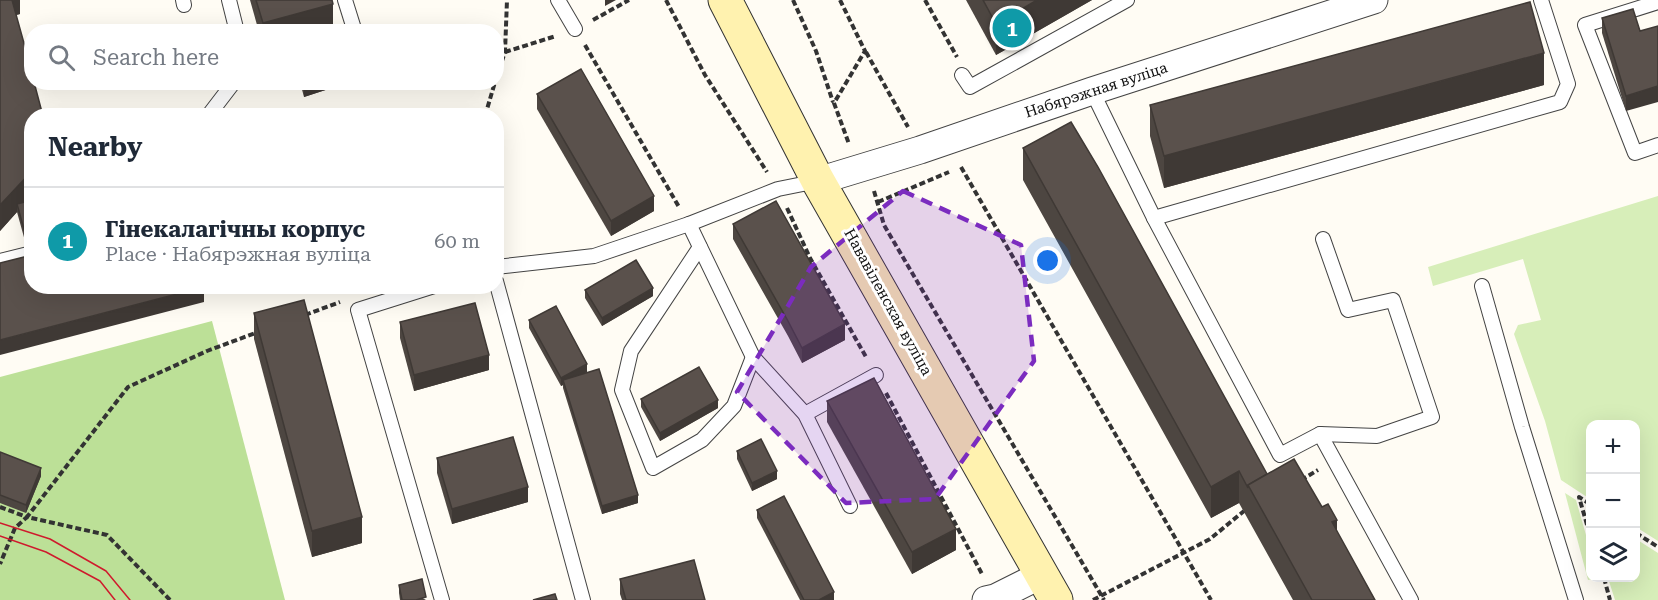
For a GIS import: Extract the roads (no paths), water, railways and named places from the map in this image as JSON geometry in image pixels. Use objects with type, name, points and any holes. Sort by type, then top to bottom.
[{"type":"street","name":"Нававіленская вуліца","points":[[725,0],[818,181],[1048,587]]},
{"type":"street","name":"Набярэжная вуліца","points":[[818,181],[920,150],[1092,91],[1374,0]]},
{"type":"street","points":[[990,599],[1048,587]]},
{"type":"lane","points":[[229,0],[235,24]]},
{"type":"lane","points":[[345,0],[352,24]]},
{"type":"lane","points":[[558,0],[575,29]]},
{"type":"lane","points":[[962,75],[970,87],[1127,0]]},
{"type":"lane","points":[[1154,218],[1560,102],[1568,84],[1541,0]]},
{"type":"lane","points":[[1658,2],[1585,25],[1635,153],[1658,146]]},
{"type":"lane","points":[[214,108],[228,90]]},
{"type":"lane","points":[[1092,91],[1154,218],[1280,455],[1320,434],[1377,436],[1432,417],[1393,300],[1348,310],[1323,239]]},
{"type":"lane","points":[[504,266],[594,256],[689,224],[778,189],[818,181]]},
{"type":"lane","points":[[689,224],[753,357],[805,414],[850,506]]},
{"type":"lane","points":[[700,247],[632,351],[622,390],[653,468],[702,440],[734,406],[753,357]]},
{"type":"lane","points":[[0,261],[24,254]]},
{"type":"lane","points":[[1482,286],[1522,427],[1576,600]]},
{"type":"lane","points":[[409,294],[358,310],[442,600]]},
{"type":"lane","points":[[500,294],[583,600]]},
{"type":"lane","points":[[805,414],[876,375]]},
{"type":"lane","points":[[1320,434],[1411,600]]},
{"type":"tram line","points":[[0,523],[50,539],[106,571],[130,600]]},
{"type":"tram line","points":[[0,536],[46,552],[100,581],[115,600]]},
{"type":"place","name":"Гінекалагічны корпус","points":[[1012,28]]}]
